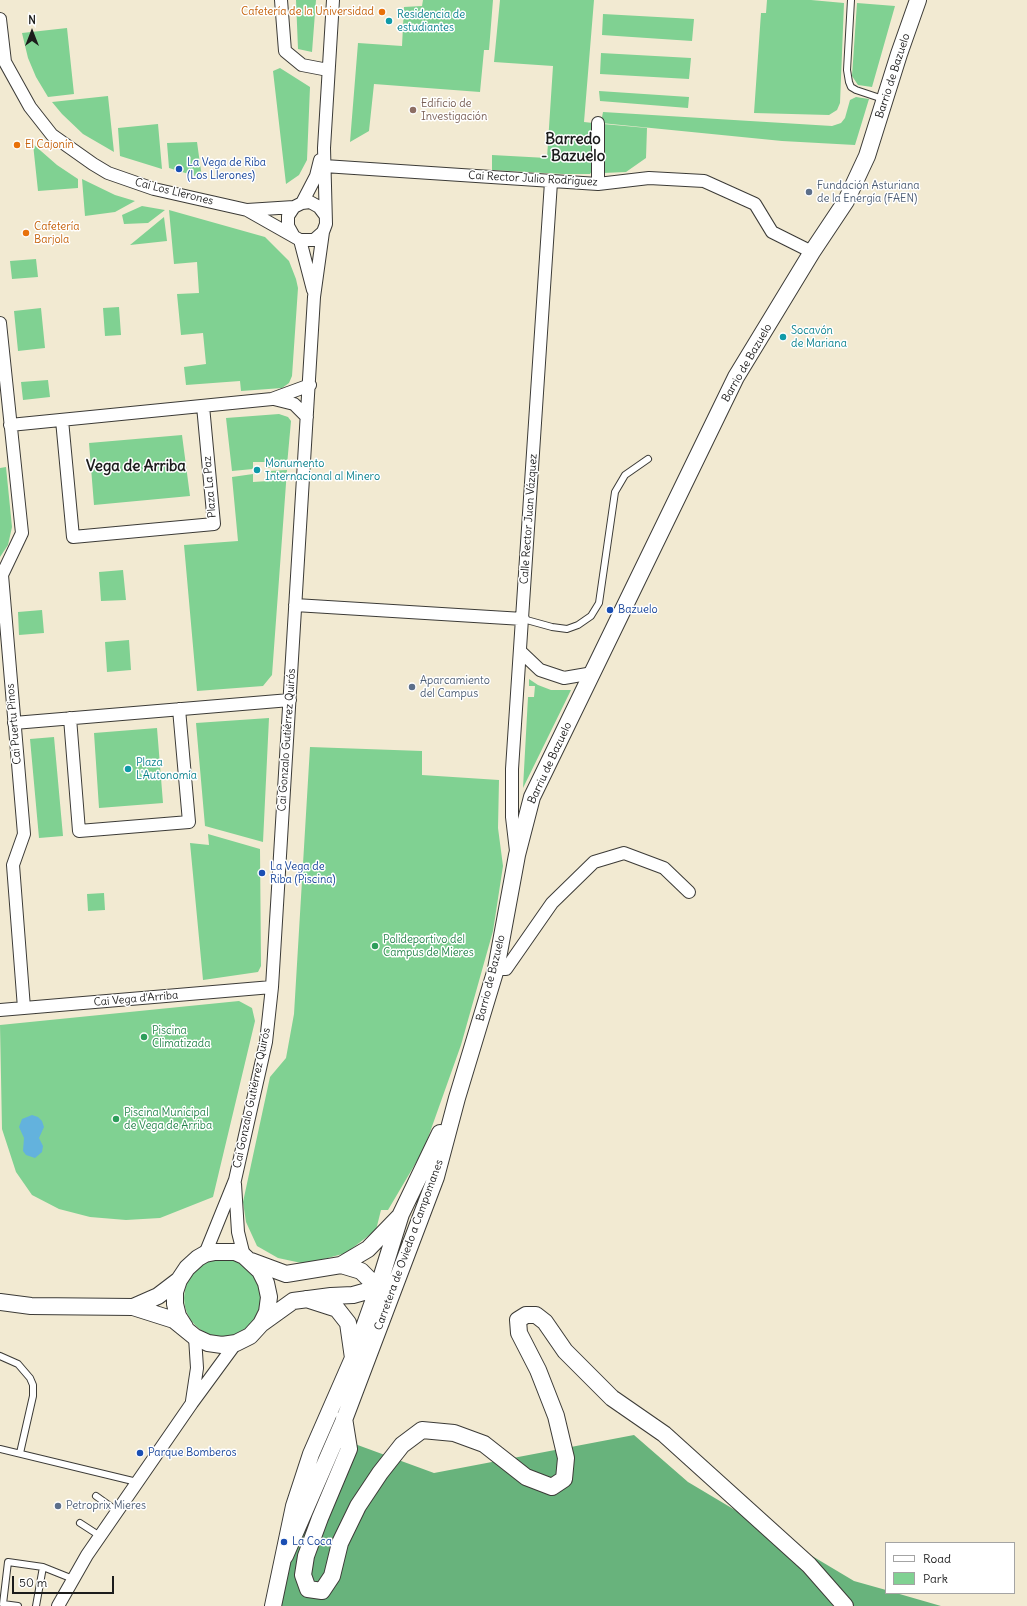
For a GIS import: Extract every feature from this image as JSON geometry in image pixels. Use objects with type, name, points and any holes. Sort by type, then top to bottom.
[{"type":"street","points":[[281,0],[285,52],[302,65],[328,70]]},
{"type":"street","points":[[324,148],[333,0]]},
{"type":"street","name":"Barrio de Bazuelo","points":[[593,673],[736,377],[812,252],[846,201],[867,156],[918,0]]},
{"type":"street","name":"Cai Los Llerones","points":[[0,19],[2,64],[30,107],[52,135],[108,173],[154,189],[247,210]]},
{"type":"street","points":[[598,123],[598,184]]},
{"type":"street","name":"Cai Gonzalo Gutiérrez Quirós","points":[[205,1254],[235,1180],[266,1042],[272,987],[310,385],[314,297],[323,232],[326,224],[324,148]]},
{"type":"street","name":"Cai Gonzalo Gutiérrez Quirós","points":[[314,297],[297,238],[288,226],[288,216],[298,205],[316,176],[324,148]]},
{"type":"street","name":"Cai Rector Julio Rodríguez","points":[[324,166],[598,184],[649,178],[704,181],[756,204],[772,232],[812,252]]},
{"type":"street","name":"Calle Rector Juan Vázquez","points":[[516,855],[512,817],[512,769],[551,182]]},
{"type":"street","points":[[247,210],[298,205],[310,202],[319,207],[325,215]]},
{"type":"street","points":[[247,210],[297,238],[314,240],[323,232]]},
{"type":"street","name":"Cai Puertu Pinos","points":[[0,323],[22,533],[2,575],[24,834],[12,865],[24,1008]]},
{"type":"street","points":[[10,425],[272,399],[310,385]]},
{"type":"street","points":[[272,399],[294,404],[307,417]]},
{"type":"street","name":"Plaza La Paz","points":[[62,420],[73,537],[214,524],[203,406]]},
{"type":"street","points":[[295,605],[522,619]]},
{"type":"street","points":[[520,651],[540,670],[564,678],[593,673]]},
{"type":"street","name":"Barriu de Bazuelo","points":[[516,855],[532,797],[593,673]]},
{"type":"street","points":[[14,723],[290,700]]},
{"type":"street","points":[[70,718],[80,831],[188,822],[179,709]]},
{"type":"street","points":[[496,969],[506,969],[552,904],[594,862],[624,853],[664,868],[689,892]]},
{"type":"street","name":"Barrio de Bazuelo","points":[[457,1098],[496,969],[516,855]]},
{"type":"street","name":"Cai Vega d'Arriba","points":[[0,1010],[272,987]]},
{"type":"street","name":"Carretera de Oviedo a Campomanes","points":[[285,1556],[294,1506],[311,1454],[353,1358],[378,1288],[401,1214],[457,1098]]},
{"type":"street","name":"Carretera de Oviedo a Campomanes","points":[[285,1556],[344,1420],[418,1226],[436,1177],[457,1098]]},
{"type":"street","name":"Cai Gonzalo Gutiérrez Quirós","points":[[235,1180],[235,1207],[247,1258]]},
{"type":"street","points":[[192,1403],[197,1368],[190,1332],[178,1316],[175,1304],[175,1292],[179,1280],[186,1268],[205,1254],[226,1252],[235,1252],[286,1274],[341,1265],[368,1249],[401,1214]]},
{"type":"street","points":[[0,1302],[31,1306],[133,1307],[174,1320],[208,1343],[222,1345],[236,1343],[250,1336],[261,1324],[293,1301],[353,1295],[378,1288],[389,1275],[401,1241],[418,1226]]},
{"type":"street","points":[[247,1258],[260,1271],[266,1283],[269,1297],[267,1312],[261,1324]]},
{"type":"street","points":[[341,1265],[361,1271],[378,1288],[378,1313],[371,1347]]},
{"type":"street","points":[[133,1307],[158,1296],[179,1280]]},
{"type":"street","points":[[306,1299],[337,1309],[348,1323],[353,1358],[344,1420],[349,1449],[306,1556],[303,1575],[308,1589],[322,1591],[332,1576],[340,1543],[358,1506],[380,1473],[402,1445],[422,1430],[454,1433],[484,1444],[526,1477],[552,1487],[564,1479],[566,1458],[556,1416],[538,1370],[519,1332],[518,1320],[526,1315],[536,1315],[544,1322],[565,1351],[612,1398],[664,1434],[809,1565],[845,1606]]},
{"type":"street","points":[[58,1606],[100,1536],[192,1403],[236,1343]]},
{"type":"street","points":[[273,1606],[285,1556]]},
{"type":"lane","points":[[851,0],[847,70],[849,82],[851,87],[856,90],[885,99]]},
{"type":"lane","points":[[522,619],[552,627],[567,629],[578,625],[592,616],[599,603],[615,492],[625,475],[648,459]]},
{"type":"lane","points":[[0,1356],[18,1364],[30,1378],[33,1385],[33,1396],[20,1454]]},
{"type":"lane","points":[[0,1449],[137,1482]]},
{"type":"lane","points":[[96,1496],[117,1511]]},
{"type":"lane","points":[[80,1523],[100,1536]]},
{"type":"lane","points":[[18,1606],[3,1604],[8,1562],[43,1567],[73,1579]]},
{"type":"lane","points":[[36,1606],[43,1567]]},
{"type":"green space","points":[[296,0],[316,0],[312,52],[298,49]]},
{"type":"green space","points":[[423,0],[493,0],[489,50],[484,50],[480,92],[374,84],[369,131],[350,142],[358,43],[402,46],[404,7],[422,6]]},
{"type":"green space","points":[[500,0],[594,0],[584,122],[593,123],[593,170],[590,174],[492,170],[492,155],[547,158],[553,66],[494,62]]},
{"type":"green space","points":[[767,0],[811,0],[844,3],[840,103],[837,110],[829,115],[754,113],[761,13],[766,13]]},
{"type":"green space","points":[[857,3],[895,6],[872,87],[858,85],[852,76]]},
{"type":"green space","points":[[603,14],[694,19],[692,41],[602,35]]},
{"type":"green space","points":[[67,28],[74,94],[48,97],[36,77],[28,58],[22,33]]},
{"type":"green space","points":[[601,53],[691,58],[689,79],[600,74]]},
{"type":"green space","points":[[280,68],[310,87],[307,160],[299,175],[286,184],[273,71]]},
{"type":"green space","points":[[599,91],[689,97],[688,108],[600,101]]},
{"type":"green space","points":[[108,96],[114,152],[83,134],[52,102]]},
{"type":"green space","points":[[856,97],[869,99],[855,145],[782,141],[601,123],[603,112],[832,126],[841,123],[845,118],[850,100]]},
{"type":"green space","points":[[158,124],[162,169],[120,156],[118,128]]},
{"type":"green space","points":[[603,124],[647,128],[646,158],[626,172],[603,173]]},
{"type":"green space","points":[[197,142],[202,178],[169,168],[167,143]]},
{"type":"green space","points":[[33,144],[57,165],[78,179],[78,188],[38,191]]},
{"type":"green space","points":[[82,179],[115,195],[135,201],[115,212],[85,216]]},
{"type":"green space","points":[[142,206],[165,210],[148,223],[124,224],[122,215]]},
{"type":"green space","points":[[169,210],[265,237],[289,261],[298,288],[292,376],[289,383],[282,388],[241,391],[240,381],[186,385],[184,367],[206,364],[203,333],[181,335],[177,294],[199,293],[197,262],[174,264]]},
{"type":"green space","points":[[164,217],[167,241],[130,245]]},
{"type":"green space","points":[[36,259],[38,277],[12,279],[10,261]]},
{"type":"green space","points":[[119,307],[121,335],[105,336],[103,308]]},
{"type":"green space","points":[[41,308],[45,348],[18,351],[14,311]]},
{"type":"green space","points":[[48,380],[50,397],[23,400],[21,382]]},
{"type":"green space","points":[[279,414],[288,417],[291,421],[287,465],[266,468],[265,462],[253,462],[253,469],[232,471],[226,418]]},
{"type":"green space","points":[[182,435],[190,496],[94,505],[89,443]]},
{"type":"green space","points":[[6,467],[12,527],[8,545],[0,557],[0,468]]},
{"type":"green space","points":[[287,470],[272,675],[263,686],[197,691],[184,545],[238,541],[232,477],[253,474],[253,482],[268,481],[269,471]]},
{"type":"green space","points":[[123,570],[126,600],[101,601],[99,572]]},
{"type":"green space","points":[[42,610],[44,633],[19,635],[18,612]]},
{"type":"green space","points":[[129,640],[131,670],[107,672],[105,642]]},
{"type":"green space","points":[[529,679],[538,685],[551,690],[571,690],[523,788],[528,697],[534,697],[535,686],[529,686]]},
{"type":"green space","points":[[269,718],[263,842],[205,826],[196,723]]},
{"type":"green space","points":[[157,728],[163,803],[99,808],[94,733]]},
{"type":"green space","points":[[54,737],[63,836],[39,838],[30,739]]},
{"type":"green space","points":[[310,747],[422,751],[422,775],[499,780],[498,828],[503,866],[493,931],[461,1045],[424,1149],[388,1210],[381,1210],[376,1230],[346,1253],[306,1264],[278,1258],[257,1246],[246,1222],[243,1202],[270,1077],[286,1058],[294,1014]]},
{"type":"green space","points":[[208,834],[260,849],[261,966],[258,972],[203,980],[190,843],[209,845]]},
{"type":"green space","points":[[104,893],[105,910],[88,911],[87,894]]},
{"type":"green space","name":"Piscina Municipal de Vega de Arriba","points":[[239,1001],[252,1008],[255,1021],[213,1197],[160,1218],[126,1220],[90,1217],[59,1209],[32,1195],[16,1172],[2,1129],[0,1025]]},
{"type":"green space","points":[[223,1259],[238,1262],[251,1270],[259,1283],[262,1298],[259,1313],[251,1326],[238,1334],[223,1337],[208,1334],[195,1326],[187,1313],[184,1298],[187,1283],[195,1270],[208,1262]]},
{"type":"green space","points":[[634,1435],[688,1482],[854,1581],[885,1590],[885,1594],[899,1594],[941,1606],[281,1606],[289,1561],[333,1436],[434,1473]]},
{"type":"water","points":[[32,1115],[38,1117],[42,1121],[44,1127],[39,1138],[43,1146],[42,1152],[35,1158],[26,1155],[23,1151],[24,1138],[19,1127],[22,1119]]},
{"type":"place","name":"Cafetería de la Universidad","points":[[382,12]]},
{"type":"place","name":"Residencia de estudiantes","points":[[389,21]]},
{"type":"place","name":"Edificio de Investigación","points":[[413,110]]},
{"type":"place","name":"El Cajonín","points":[[17,145]]},
{"type":"place","name":"La Vega de Riba (Los Llerones)","points":[[179,169]]},
{"type":"place","name":"Fundación Asturiana de la Energía (FAEN)","points":[[809,192]]},
{"type":"place","name":"Cafetería Barjola","points":[[26,233]]},
{"type":"place","name":"Socavón de Mariana","points":[[783,337]]},
{"type":"place","name":"Monumento Internacional al Minero","points":[[257,470]]},
{"type":"place","name":"Bazuelo","points":[[610,610]]},
{"type":"place","name":"Aparcamiento del Campus","points":[[412,687]]},
{"type":"place","name":"Plaza L'Autonomía","points":[[128,769]]},
{"type":"place","name":"La Vega de Riba (Piscina)","points":[[262,873]]},
{"type":"place","name":"Polideportivo del Campus de Mieres","points":[[375,946]]},
{"type":"place","name":"Piscina Climatizada","points":[[144,1037]]},
{"type":"place","name":"Piscina Municipal de Vega de Arriba","points":[[116,1119]]},
{"type":"place","name":"Parque Bomberos","points":[[140,1453]]},
{"type":"place","name":"Petroprix Mieres","points":[[58,1506]]},
{"type":"place","name":"La Coca","points":[[284,1542]]},
{"type":"district","name":"Barredo - Bazuelo","points":[[573,148]]},
{"type":"district","name":"Vega de Arriba","points":[[136,467]]}]
